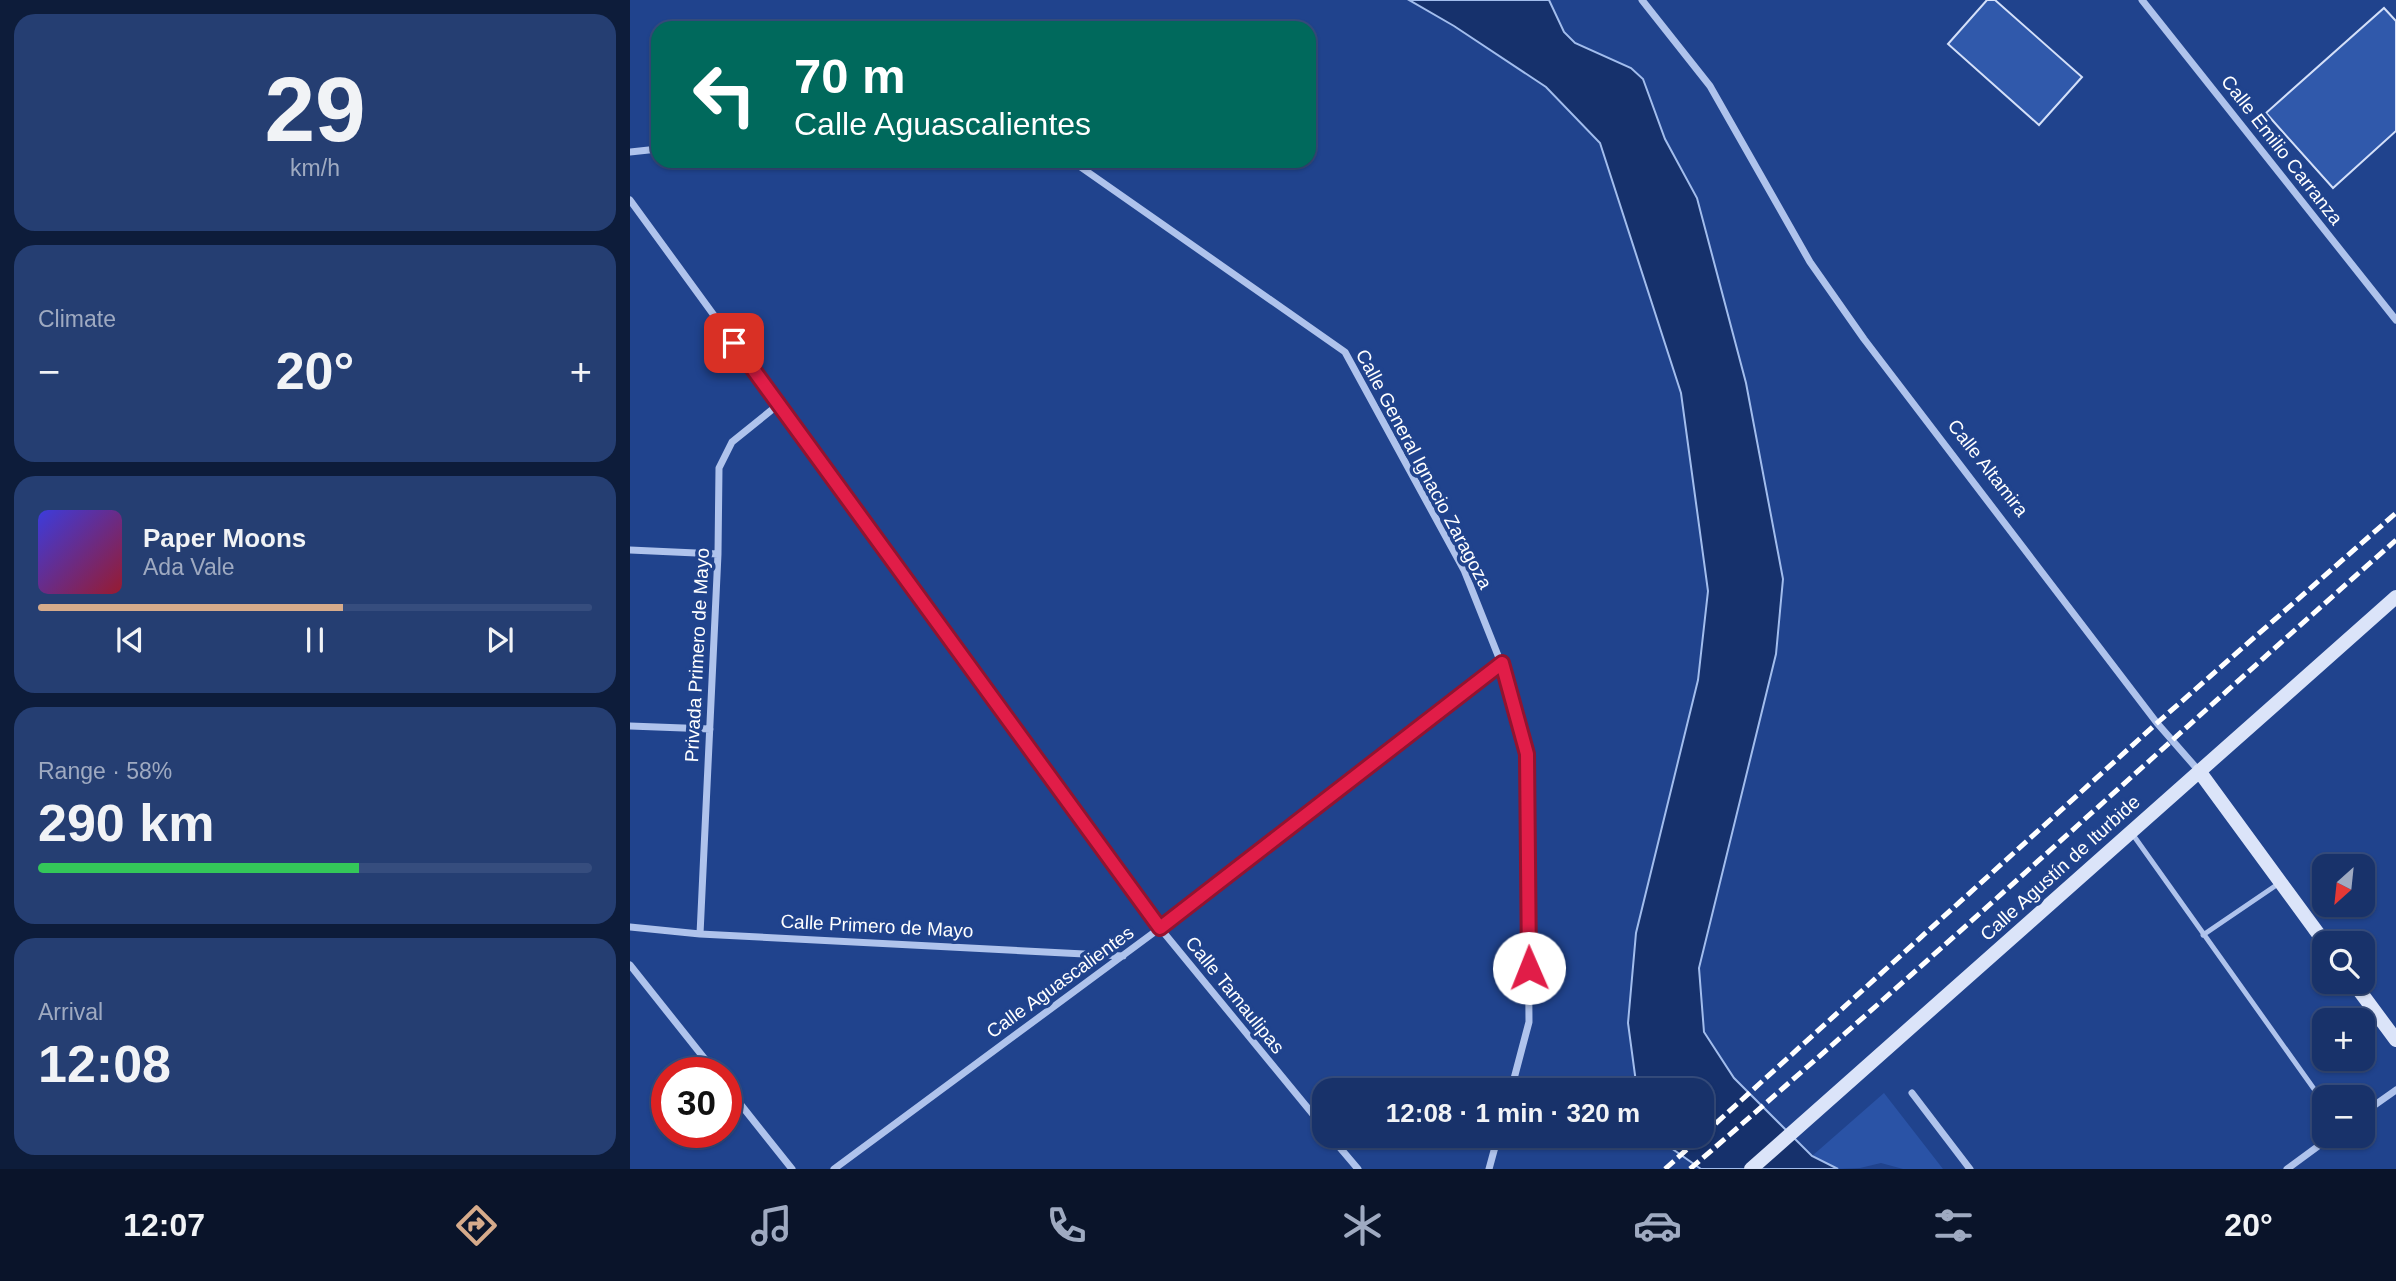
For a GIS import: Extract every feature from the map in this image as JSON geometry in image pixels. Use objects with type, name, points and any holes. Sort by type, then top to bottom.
[{"type":"street","name":"Calle Altamira","points":[[1642,0],[1710,86],[1810,262],[1864,339],[2157,723],[2199,771],[2316,931]]},
{"type":"street","name":"Calle Emilio Carranza","points":[[2143,0],[2396,320]]},
{"type":"street","points":[[630,152],[651,150]]},
{"type":"street","name":"Calle General Ignacio Zaragoza","points":[[1082,168],[1345,352],[1464,570],[1502,663],[1527,754],[1530,1022],[1514,1078]]},
{"type":"street","name":"Calle Tamaulipas","points":[[630,200],[1160,928],[1312,1113]]},
{"type":"street","name":"Privada Primero de Mayo","points":[[700,934],[718,554],[719,468],[732,442],[779,404]]},
{"type":"street","points":[[630,550],[718,554]]},
{"type":"street","name":"Calle Agustín de Iturbide","points":[[1751,1169],[2396,597]]},
{"type":"street","name":"Calle Aguascalientes","points":[[834,1169],[1124,956],[1502,663]]},
{"type":"street","points":[[630,726],[710,729]]},
{"type":"street","name":"Calle Primero de Mayo","points":[[630,927],[700,934],[1124,956]]},
{"type":"street","points":[[630,965],[703,1057]]},
{"type":"street","points":[[2362,994],[2396,1040]]},
{"type":"street","points":[[2375,1105],[2396,1090]]},
{"type":"street","points":[[1912,1093],[1970,1169]]},
{"type":"street","points":[[742,1106],[792,1169]]},
{"type":"street","points":[[1340,1148],[1358,1169]]},
{"type":"street","points":[[1489,1169],[1495,1148]]},
{"type":"street","points":[[2287,1169],[2316,1148]]},
{"type":"lane","points":[[2131,831],[2312,1086]]},
{"type":"lane","points":[[2203,935],[2280,882]]},
{"type":"shaded area","points":[[1409,0],[1549,0],[1564,32],[1575,43],[1631,68],[1643,79],[1665,139],[1697,198],[1746,383],[1783,579],[1776,654],[1699,968],[1704,1032],[1734,1078],[1812,1156],[1838,1169],[1701,1169],[1671,1148],[1714,1148],[1714,1078],[1635,1078],[1628,1023],[1636,933],[1698,680],[1708,591],[1681,393],[1600,143],[1546,87],[1454,26]]},
{"type":"shaded area","points":[[1884,1093],[1943,1169],[1903,1169],[1881,1163],[1838,1169],[1812,1156]]},
{"type":"building","points":[[1987,0],[1995,0],[2082,77],[2039,125],[1948,44]]},
{"type":"building","points":[[2384,8],[2396,21],[2396,131],[2333,188],[2266,113]]},
{"type":"railway","points":[[1714,1125],[2157,723],[2396,513]]},
{"type":"railway","points":[[1690,1169],[2396,540]]},
{"type":"railway","points":[[1665,1169],[1689,1148]]},
{"type":"route","points":[[734,343],[1160,928],[1502,663],[1527,754],[1529,968]]}]
